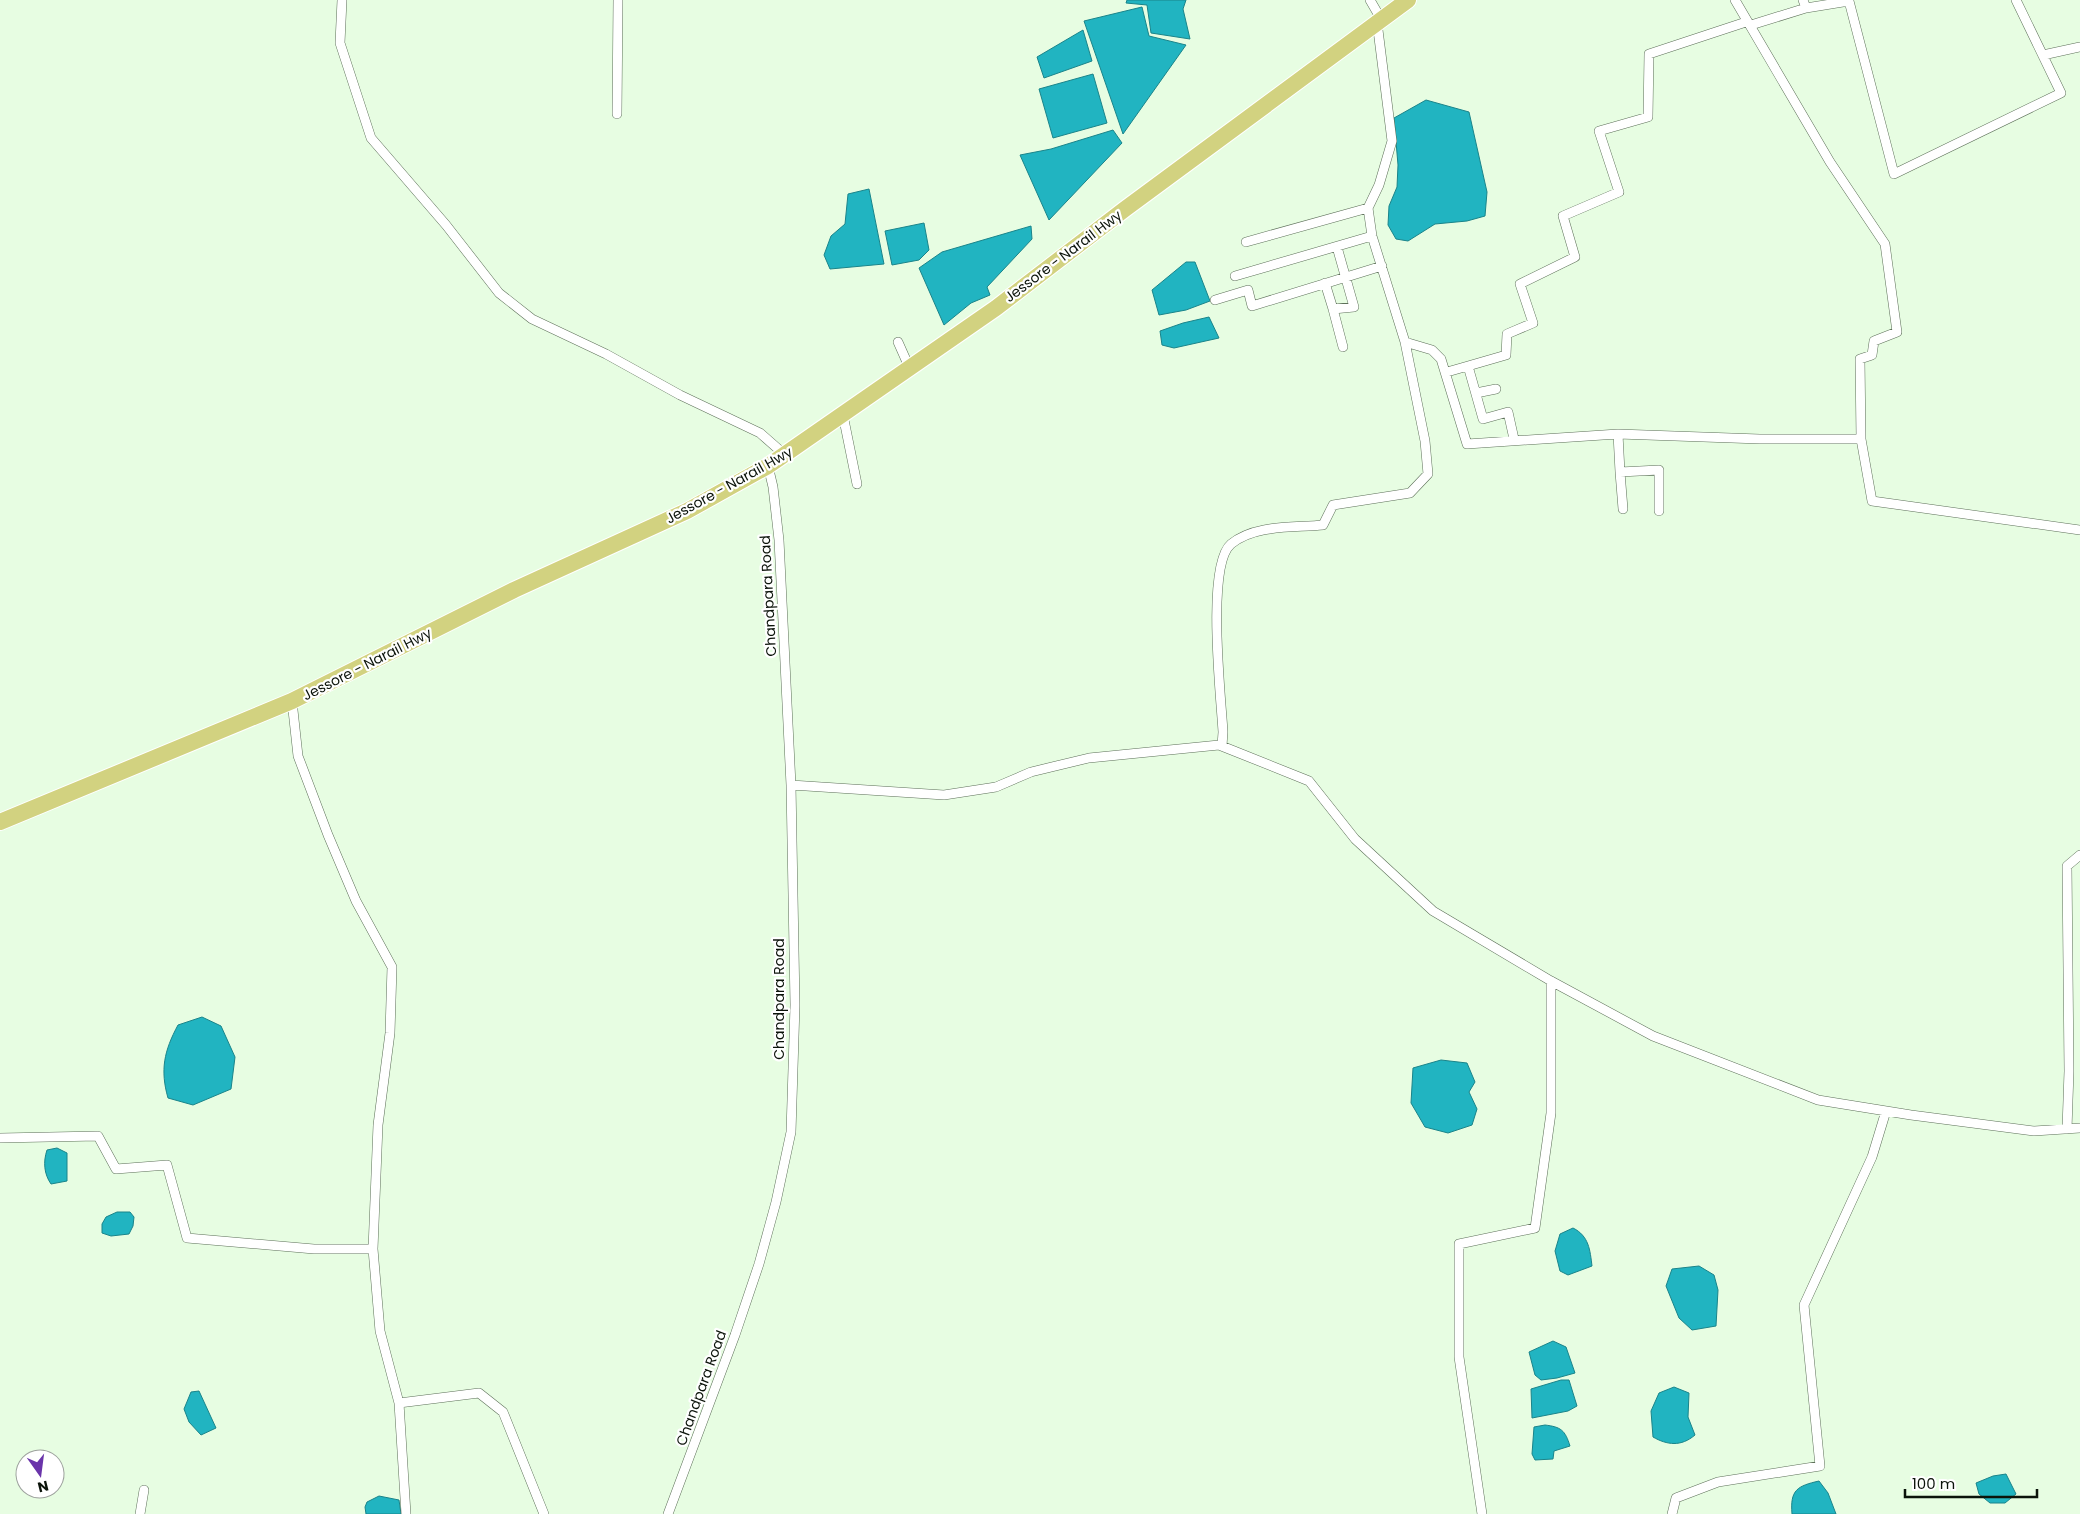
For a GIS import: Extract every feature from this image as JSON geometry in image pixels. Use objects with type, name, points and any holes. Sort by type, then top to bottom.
[{"type":"highway","name":"Jessore - Narail Hwy","points":[[0,822],[292,701],[514,590],[687,511],[768,466],[996,308],[1408,0]]},
{"type":"street","points":[[342,0],[340,43],[371,138],[446,225],[499,293],[532,319],[606,354],[680,395],[760,433],[785,455]]},
{"type":"street","points":[[617,114],[618,0]]},
{"type":"street","points":[[1222,746],[1223,732],[1217,624],[1220,561],[1230,544],[1255,532],[1323,525],[1333,505],[1410,493],[1428,474],[1425,441],[1405,342],[1372,236],[1368,208],[1379,185],[1392,141],[1379,21],[1370,0]]},
{"type":"street","points":[[1735,0],[1830,162],[1885,244],[1897,332],[1874,341],[1872,354],[1860,359],[1861,439],[1872,501],[2080,530]]},
{"type":"street","points":[[1446,372],[1506,354],[1507,334],[1533,324],[1520,284],[1575,257],[1564,216],[1619,192],[1599,131],[1648,117],[1649,54],[1804,4],[1850,0],[1894,174],[2061,93],[2016,0]]},
{"type":"street","points":[[2043,55],[2080,47]]},
{"type":"street","points":[[1246,242],[1368,208]]},
{"type":"street","points":[[1235,276],[1372,236]]},
{"type":"street","points":[[1333,309],[1354,307],[1337,247]]},
{"type":"street","points":[[1215,300],[1248,290],[1252,306],[1382,266]]},
{"type":"street","points":[[1326,283],[1343,347]]},
{"type":"street","points":[[898,342],[910,369]]},
{"type":"street","points":[[1405,342],[1432,350],[1441,359],[1467,444],[1618,434],[1760,439],[1861,439]]},
{"type":"street","points":[[1468,366],[1483,418],[1508,412],[1514,439]]},
{"type":"street","points":[[1476,393],[1496,390]]},
{"type":"street","points":[[843,415],[857,484]]},
{"type":"street","points":[[1618,434],[1623,509]]},
{"type":"street","name":"Chandpara Road","points":[[668,1514],[760,1264],[791,1132],[794,1005],[791,785],[779,540],[773,487],[768,466]]},
{"type":"street","points":[[1620,472],[1659,470],[1659,511]]},
{"type":"street","points":[[292,701],[298,756],[356,901],[392,967],[390,1033],[378,1125],[373,1249],[380,1331],[398,1403],[406,1514]]},
{"type":"street","points":[[791,785],[944,795],[957,794],[996,787],[1031,772],[1089,758],[1222,746],[1308,781],[1355,839],[1433,911],[1551,981],[1653,1036],[1818,1100],[2034,1131],[2080,1128]]},
{"type":"street","points":[[2066,1129],[2069,1071],[2066,866],[2080,855]]},
{"type":"street","points":[[1482,1514],[1459,1357],[1459,1244],[1535,1228],[1551,1113],[1551,981]]},
{"type":"street","points":[[1672,1514],[1676,1498],[1718,1482],[1820,1466],[1804,1305],[1872,1157],[1886,1111]]},
{"type":"street","points":[[0,1138],[98,1136],[116,1169],[167,1166],[187,1238],[314,1249],[373,1249]]},
{"type":"street","points":[[398,1403],[479,1393],[491,1402],[503,1412],[544,1514]]},
{"type":"street","points":[[140,1514],[144,1490]]},
{"type":"water","points":[[1127,0],[1186,0],[1183,9],[1190,39],[1151,33],[1147,5],[1126,3]]},
{"type":"water","points":[[1142,7],[1149,36],[1186,45],[1123,134],[1084,21]]},
{"type":"water","points":[[1083,30],[1092,61],[1044,78],[1037,57]]},
{"type":"water","points":[[1093,74],[1107,123],[1053,138],[1039,89]]},
{"type":"water","points":[[1426,100],[1469,112],[1487,192],[1485,216],[1467,221],[1435,224],[1408,241],[1396,239],[1388,225],[1389,206],[1397,187],[1398,165],[1394,118]]},
{"type":"water","points":[[1113,130],[1122,143],[1049,220],[1020,155],[1051,149]]},
{"type":"water","points":[[869,189],[884,264],[830,269],[824,255],[831,236],[845,224],[848,194]]},
{"type":"water","points":[[924,223],[929,250],[919,260],[892,265],[885,231]]},
{"type":"water","points":[[1031,226],[1032,239],[987,287],[990,295],[971,303],[944,325],[919,268],[942,252]]},
{"type":"water","points":[[1186,262],[1195,262],[1210,301],[1186,310],[1159,315],[1152,290]]},
{"type":"water","points":[[1209,317],[1219,338],[1174,348],[1162,345],[1160,331]]},
{"type":"water","points":[[202,1017],[221,1026],[235,1057],[231,1089],[193,1105],[168,1098],[164,1069],[169,1043],[178,1025]]},
{"type":"water","points":[[1441,1060],[1467,1063],[1475,1082],[1469,1092],[1477,1109],[1472,1125],[1448,1133],[1425,1127],[1411,1103],[1413,1068]]},
{"type":"water","points":[[57,1148],[67,1153],[67,1181],[51,1184],[45,1168],[45,1159],[47,1150]]},
{"type":"water","points":[[117,1212],[130,1212],[134,1217],[133,1226],[129,1234],[111,1236],[102,1233],[102,1224],[106,1217]]},
{"type":"water","points":[[1573,1228],[1586,1239],[1592,1266],[1568,1275],[1560,1271],[1555,1251],[1560,1234]]},
{"type":"water","points":[[1699,1266],[1714,1275],[1718,1290],[1716,1326],[1692,1330],[1679,1318],[1666,1286],[1672,1269]]},
{"type":"water","points":[[1553,1341],[1566,1347],[1575,1373],[1541,1380],[1535,1375],[1529,1352]]},
{"type":"water","points":[[1561,1380],[1569,1380],[1577,1406],[1568,1411],[1532,1418],[1531,1389]]},
{"type":"water","points":[[1674,1387],[1689,1393],[1688,1417],[1695,1435],[1684,1442],[1674,1444],[1653,1437],[1651,1411],[1659,1393]]},
{"type":"water","points":[[199,1391],[216,1428],[201,1435],[189,1422],[184,1409],[191,1392]]},
{"type":"water","points":[[1545,1425],[1562,1430],[1570,1446],[1554,1451],[1553,1459],[1535,1460],[1532,1454],[1534,1427]]},
{"type":"water","points":[[2006,1474],[2016,1494],[2005,1503],[1990,1503],[1979,1494],[1976,1483],[1993,1476]]},
{"type":"water","points":[[1819,1481],[1828,1493],[1836,1514],[1792,1514],[1792,1499],[1796,1490]]},
{"type":"water","points":[[379,1496],[399,1500],[401,1514],[366,1514],[365,1507],[367,1502]]}]
